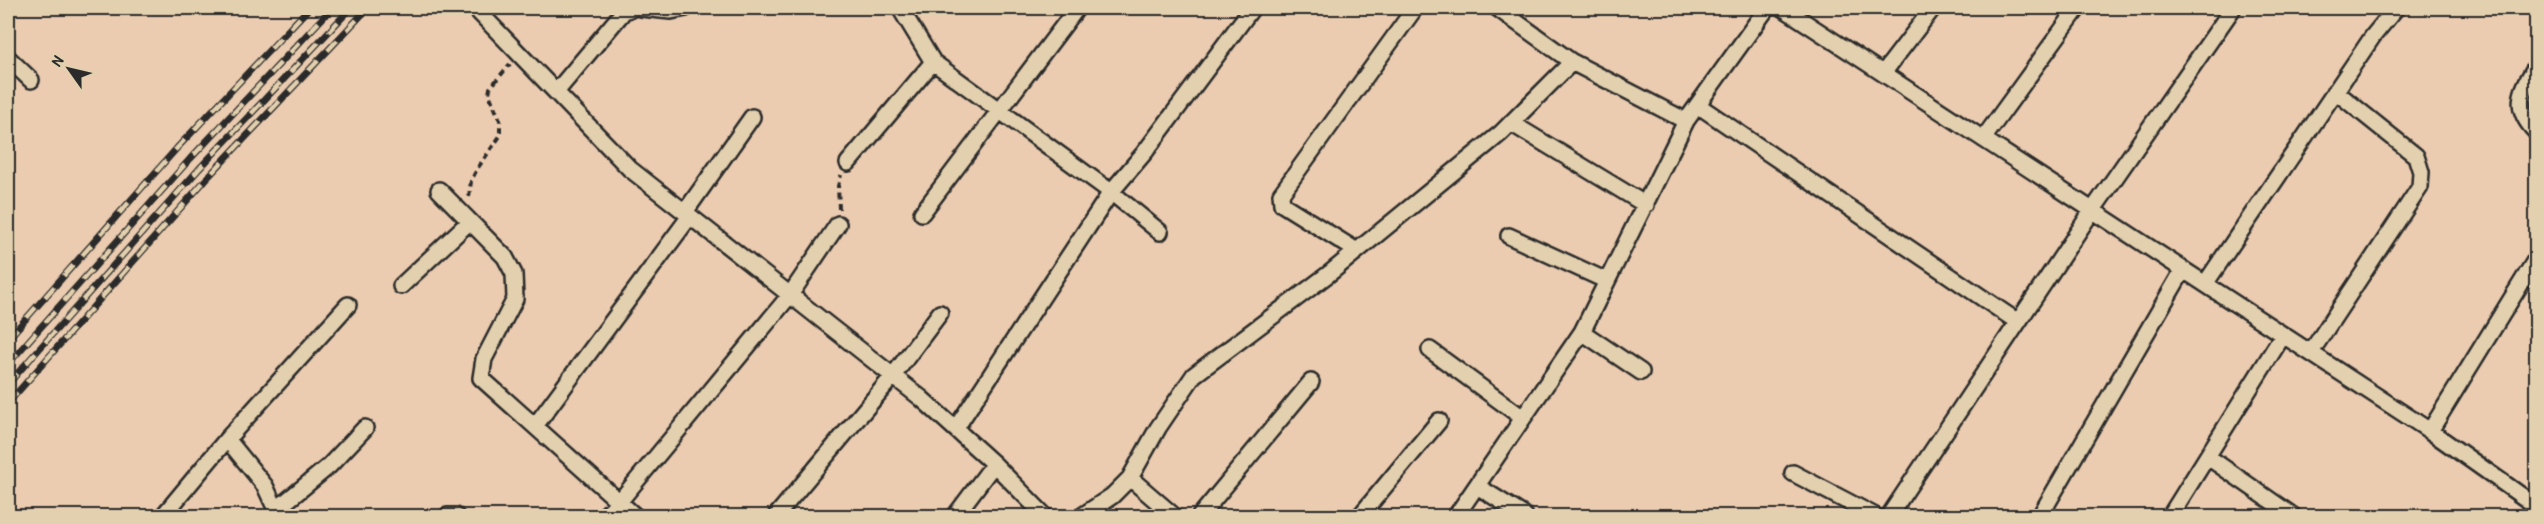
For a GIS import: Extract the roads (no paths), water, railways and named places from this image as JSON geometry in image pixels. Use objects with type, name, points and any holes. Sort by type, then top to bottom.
[{"type":"street","points":[[475,8],[630,169],[956,428],[1045,516]]},
{"type":"street","points":[[556,92],[624,11],[633,8]]},
{"type":"street","points":[[641,8],[671,11],[686,8]]},
{"type":"street","points":[[900,8],[933,62],[1111,192],[1160,232]]},
{"type":"street","points":[[922,213],[1077,8]]},
{"type":"street","points":[[956,428],[1111,192],[1145,152],[1252,8]]},
{"type":"street","points":[[1357,251],[1282,204],[1281,194],[1414,8]]},
{"type":"street","points":[[1497,8],[1572,62],[1686,121]]},
{"type":"street","points":[[1456,516],[1582,332],[1686,121],[1699,106],[1767,8]]},
{"type":"street","points":[[1783,8],[2311,352],[2430,431],[2536,506]]},
{"type":"street","points":[[1884,72],[1933,8]]},
{"type":"street","points":[[1983,139],[2078,8]]},
{"type":"street","points":[[1889,516],[2092,211],[2233,8]]},
{"type":"street","points":[[2205,284],[2335,91],[2396,8]]},
{"type":"street","points":[[8,58],[32,80]]},
{"type":"street","points":[[848,163],[933,62]]},
{"type":"street","points":[[1082,516],[1112,496],[1130,478],[1158,428],[1194,375],[1357,251],[1511,123],[1572,62]]},
{"type":"street","points":[[2536,66],[2524,86],[2520,101],[2524,115],[2536,132]]},
{"type":"street","points":[[2311,352],[2420,188],[2421,172],[2416,156],[2335,91]]},
{"type":"street","points":[[1699,106],[2018,322]]},
{"type":"street","points":[[535,426],[688,214],[752,117]]},
{"type":"street","points":[[1511,123],[1646,205]]},
{"type":"street","points":[[439,190],[505,256],[517,286],[510,311],[484,359],[481,378],[635,516]]},
{"type":"street","points":[[401,286],[468,220]]},
{"type":"street","points":[[604,516],[619,502],[790,295],[838,224]]},
{"type":"street","points":[[1509,236],[1608,281]]},
{"type":"street","points":[[2430,431],[2536,259]]},
{"type":"street","points":[[2040,516],[2183,270]]},
{"type":"street","points":[[163,516],[227,439],[348,305]]},
{"type":"street","points":[[776,516],[893,376],[940,313]]},
{"type":"street","points":[[1582,332],[1641,372]]},
{"type":"street","points":[[2170,516],[2283,335]]},
{"type":"street","points":[[1430,350],[1523,418]]},
{"type":"street","points":[[1200,516],[1311,382]]},
{"type":"street","points":[[1360,516],[1438,421]]},
{"type":"street","points":[[227,439],[256,474],[278,513],[329,466],[365,428]]},
{"type":"street","points":[[2208,457],[2294,516]]},
{"type":"street","points":[[955,516],[994,464]]},
{"type":"street","points":[[1792,473],[1875,516]]},
{"type":"street","points":[[1130,478],[1174,516]]},
{"type":"street","points":[[1477,486],[1525,516]]},
{"type":"street","points":[[447,516],[456,516]]},
{"type":"railway","points":[[8,339],[177,148],[309,8]]},
{"type":"railway","points":[[8,364],[190,159],[332,8]]},
{"type":"railway","points":[[8,384],[199,169],[351,8]]},
{"type":"railway","points":[[8,403],[208,177],[368,8]]}]
